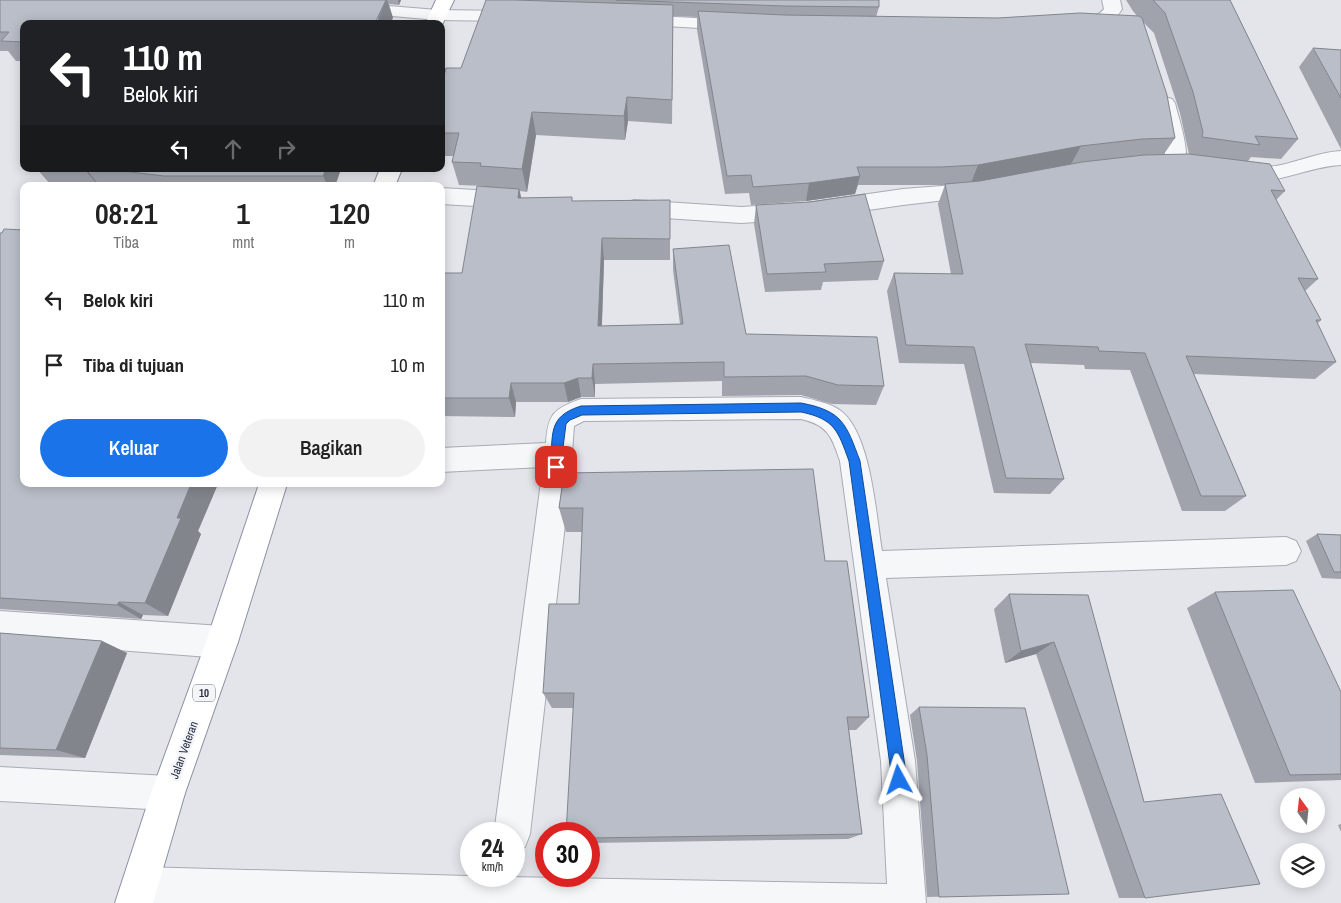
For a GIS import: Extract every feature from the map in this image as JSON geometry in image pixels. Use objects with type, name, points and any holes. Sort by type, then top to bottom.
[{"type":"highway","name":"Jalan Veteran","points":[[138,894],[168,793],[222,642],[272,487]]},
{"type":"street","points":[[1112,4],[1130,21]]},
{"type":"street","points":[[1059,25],[1098,23],[1109,17],[1112,4]]},
{"type":"street","points":[[333,6],[439,13],[532,16]]},
{"type":"street","points":[[619,19],[753,26]]},
{"type":"street","points":[[1160,89],[1168,113],[1176,153],[1175,166]]},
{"type":"street","points":[[1218,171],[1247,175],[1265,174],[1302,166],[1323,159],[1341,158]]},
{"type":"street","points":[[615,207],[741,215],[806,211],[903,197],[971,192],[1000,187]]},
{"type":"street","points":[[445,196],[528,202]]},
{"type":"street","points":[[513,822],[556,480],[560,423],[566,417],[581,410],[801,408],[820,411],[836,421],[845,435],[854,461],[898,761],[907,903]]},
{"type":"street","points":[[445,460],[557,454]]},
{"type":"street","points":[[869,565],[1286,551]]},
{"type":"street","points":[[0,626],[222,642]]},
{"type":"street","points":[[0,784],[168,793]]},
{"type":"street","points":[[138,894],[238,889],[504,892],[898,903]]},
{"type":"building","points":[[0,0],[386,0],[376,20],[20,20],[20,42],[1,41],[9,32],[0,32]]},
{"type":"building","points":[[486,0],[673,5],[672,100],[627,97],[624,116],[532,112],[522,169],[480,166],[481,163],[452,162],[459,133],[445,133],[445,72],[446,68],[461,68]]},
{"type":"building","points":[[616,0],[879,0],[879,7],[784,6]]},
{"type":"building","points":[[1153,0],[1230,0],[1298,139],[1255,136],[1260,145],[1202,137],[1203,132],[1193,92],[1165,13]]},
{"type":"building","points":[[698,11],[784,15],[998,18],[1080,13],[1139,16],[1142,18],[1167,95],[1175,138],[1142,139],[1081,146],[978,165],[857,167],[860,176],[809,183],[753,187],[751,175],[727,176]]},
{"type":"building","points":[[1313,48],[1341,50],[1341,98]]},
{"type":"building","points":[[1189,154],[1270,164],[1285,191],[1271,190],[1318,279],[1298,278],[1321,320],[1316,320],[1336,362],[1186,356],[1246,496],[1201,496],[1145,353],[1099,351],[1098,347],[1025,344],[1064,479],[1006,478],[974,347],[906,345],[894,273],[963,274],[945,184],[980,181],[1082,162],[1144,155]]},
{"type":"building","points":[[130,172],[325,172],[323,176],[164,176]]},
{"type":"building","points":[[477,186],[519,189],[518,198],[572,197],[572,201],[670,200],[670,239],[602,238],[598,326],[683,324],[673,249],[729,245],[746,334],[877,337],[884,386],[838,385],[806,376],[724,377],[724,362],[593,364],[592,378],[578,378],[564,383],[511,383],[509,398],[445,398],[445,273],[462,273]]},
{"type":"building","points":[[865,194],[884,261],[824,264],[826,272],[767,274],[756,205],[810,202]]},
{"type":"building","points":[[4,229],[20,230],[20,487],[190,487],[177,518],[181,518],[145,603],[119,602],[117,605],[0,598],[0,233]]},
{"type":"building","points":[[813,469],[825,561],[847,561],[869,717],[847,717],[862,834],[600,838],[600,822],[567,822],[574,693],[543,693],[549,604],[579,604],[583,508],[559,508],[564,473]]},
{"type":"building","points":[[1317,534],[1341,535],[1341,572],[1334,572]]},
{"type":"building","points":[[1293,590],[1341,692],[1341,774],[1290,775],[1215,592]]},
{"type":"building","points":[[1009,594],[1088,595],[1144,802],[1221,794],[1260,884],[1145,898],[1054,642],[1021,651]]},
{"type":"building","points":[[0,633],[102,641],[56,750],[0,748]]},
{"type":"building","points":[[919,707],[1025,708],[1069,894],[939,897],[927,755]]},
{"type":"route","points":[[556,467],[560,423],[566,417],[581,410],[801,408],[820,411],[836,421],[845,435],[854,461],[898,761],[899,780]]}]
